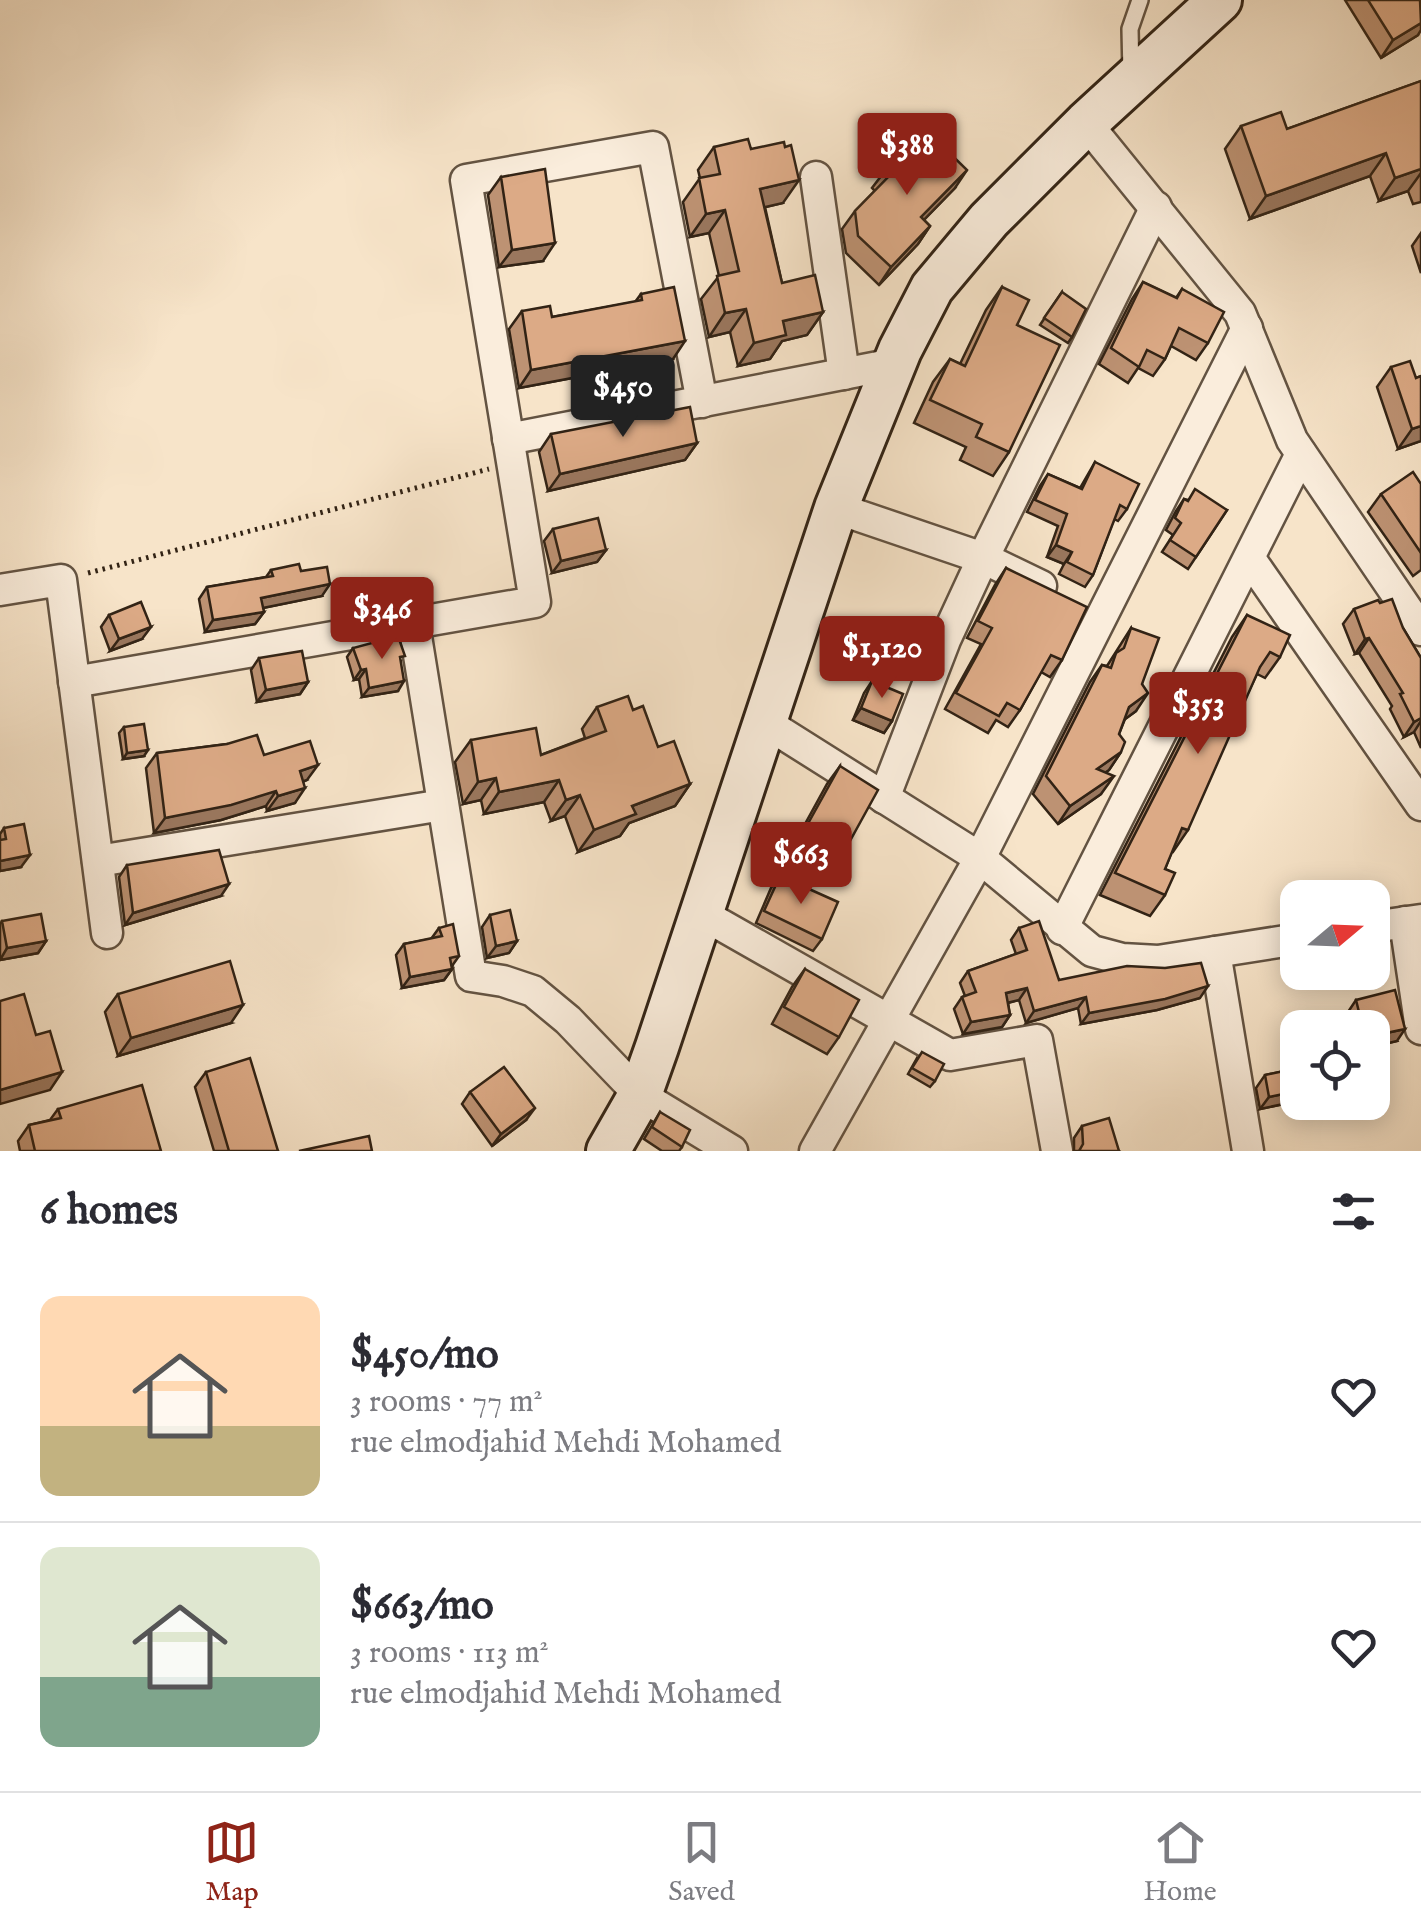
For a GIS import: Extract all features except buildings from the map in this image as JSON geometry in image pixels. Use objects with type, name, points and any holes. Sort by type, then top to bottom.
[{"type":"main road","points":[[608,1151],[640,1095],[836,508],[894,364],[932,288],[989,220],[1220,0]]},
{"type":"street","points":[[1086,124],[1222,288],[1247,328],[1300,454],[1421,630]]},
{"type":"street","points":[[74,682],[535,602],[466,180],[654,147],[702,402]]},
{"type":"street","points":[[816,177],[844,374]]},
{"type":"street","points":[[884,798],[945,640],[1156,207]]},
{"type":"street","points":[[816,1151],[980,858],[1247,328]]},
{"type":"street","points":[[510,451],[702,402],[894,364]]},
{"type":"street","points":[[1062,929],[1300,454]]},
{"type":"street","points":[[836,508],[983,558],[1102,616]]},
{"type":"street","points":[[1250,559],[1421,805]]},
{"type":"street","points":[[0,590],[61,580],[107,933]]},
{"type":"street","points":[[414,624],[472,976],[533,991],[568,1020],[640,1095],[732,1151]]},
{"type":"street","points":[[766,724],[980,858],[1092,951],[1122,959],[1158,960],[1280,942]]},
{"type":"street","points":[[98,861],[443,805]]},
{"type":"street","points":[[702,914],[950,1056],[1037,1040],[1056,1151]]},
{"type":"street","points":[[1413,921],[1421,1028]]},
{"type":"street","points":[[1215,952],[1248,1151]]},
{"type":"lane","points":[[1131,82],[1130,29],[1140,0]]},
{"type":"path","points":[[61,580],[510,451]]}]
